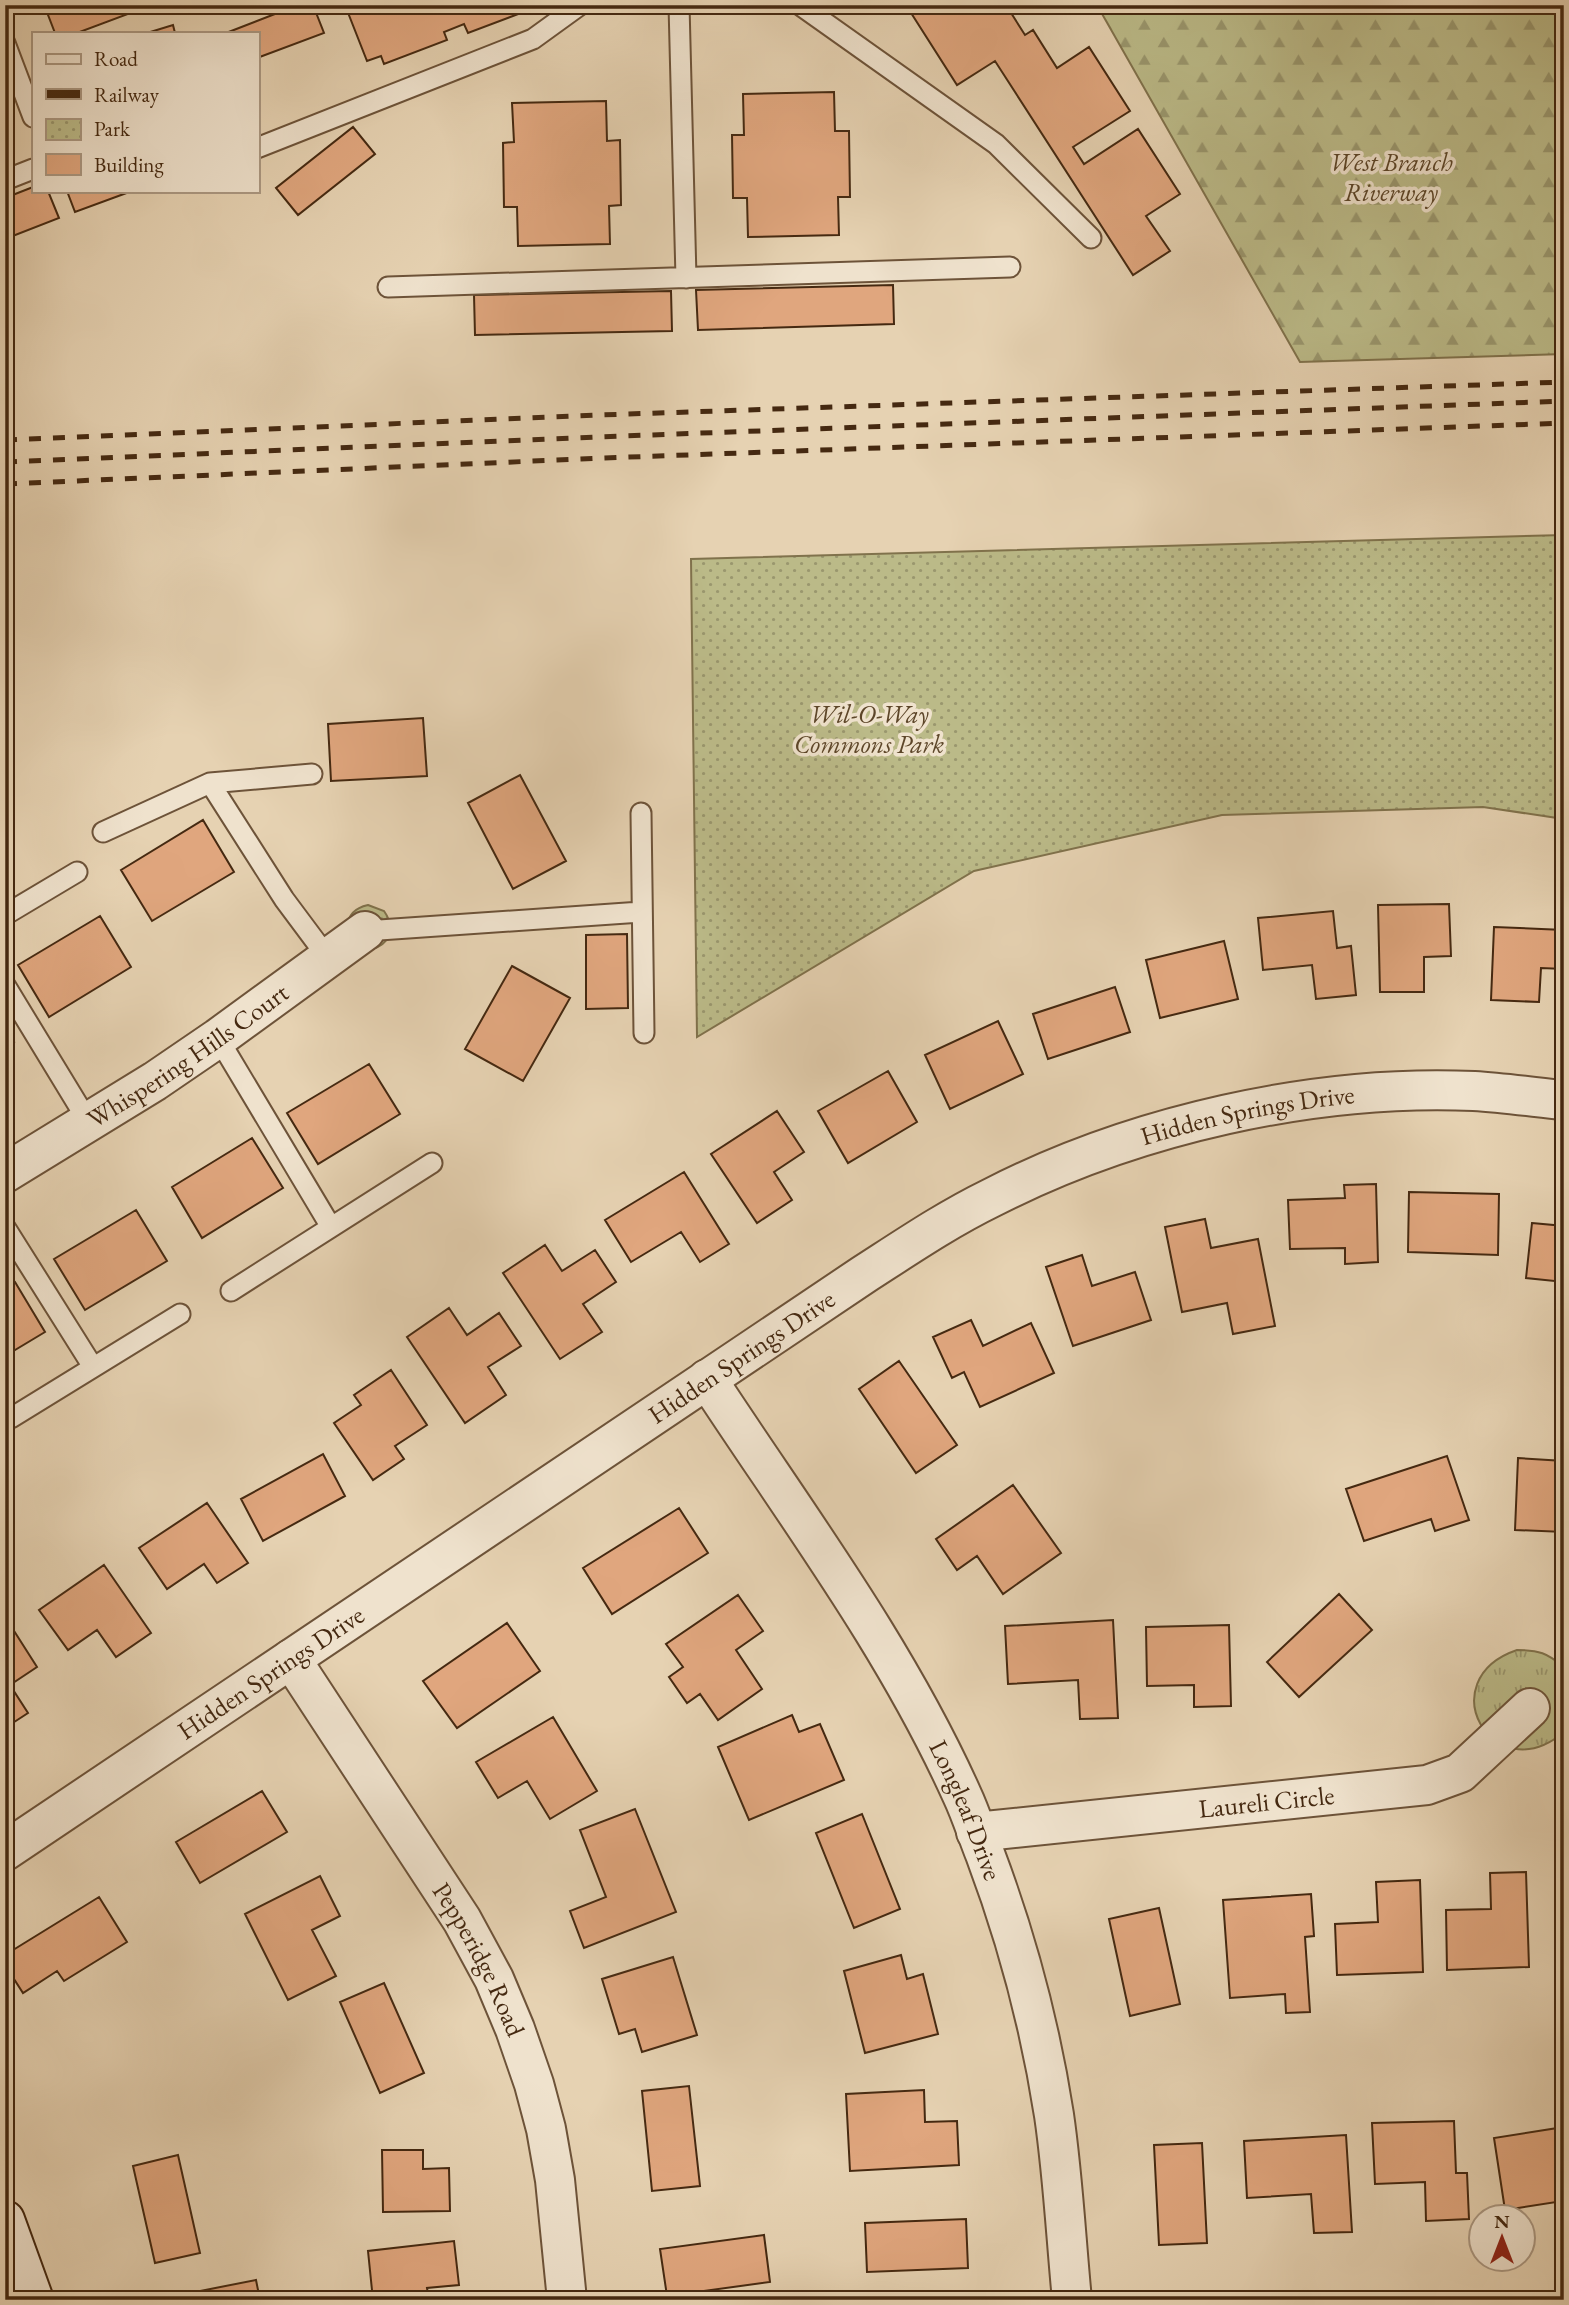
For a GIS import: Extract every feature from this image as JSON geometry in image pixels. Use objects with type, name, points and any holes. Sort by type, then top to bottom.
[{"type":"street","name":"Whispering Hills Court","points":[[5,1173],[137,1094],[365,931]]},
{"type":"street","name":"Hidden Springs Drive","points":[[5,1851],[863,1275],[991,1197],[1073,1161],[1131,1140],[1183,1125],[1301,1101],[1402,1091],[1475,1091],[1564,1100]]},
{"type":"street","name":"Longleaf Drive","points":[[707,1379],[889,1655],[963,1796],[1005,1908],[1037,2025],[1054,2117],[1072,2300]]},
{"type":"street","name":"Pepperidge Road","points":[[292,1659],[463,1920],[504,2004],[534,2084],[546,2129],[555,2180],[567,2300]]},
{"type":"street","name":"Laureli Circle","points":[[976,1832],[1427,1785],[1460,1773],[1530,1708]]},
{"type":"street","points":[[5,2220],[34,2300]]},
{"type":"lane","points":[[259,147],[533,39],[580,5]]},
{"type":"lane","points":[[679,5],[686,278]]},
{"type":"lane","points":[[800,5],[996,144],[1091,238]]},
{"type":"lane","points":[[5,43],[32,114]]},
{"type":"lane","points":[[5,180],[32,169]]},
{"type":"lane","points":[[388,288],[1010,267]]},
{"type":"lane","points":[[103,832],[209,783],[312,774]]},
{"type":"lane","points":[[209,783],[284,899],[328,958]]},
{"type":"lane","points":[[641,813],[643,1033]]},
{"type":"lane","points":[[5,915],[77,872]]},
{"type":"lane","points":[[365,931],[641,912]]},
{"type":"lane","points":[[5,985],[89,1123]]},
{"type":"lane","points":[[218,1038],[331,1227]]},
{"type":"lane","points":[[231,1290],[432,1163]]},
{"type":"lane","points":[[5,1227],[93,1367]]},
{"type":"lane","points":[[11,1419],[180,1314]]},
{"type":"green space","name":"West Branch Riverway","points":[[1097,5],[1564,5],[1564,354],[1300,362]]},
{"type":"green space","name":"Wil-O-Way Commons Park","points":[[1564,535],[1564,819],[1483,807],[1222,815],[974,871],[697,1037],[691,559]]},
{"type":"green space","points":[[368,905],[384,911],[390,924],[386,940],[370,950],[346,928],[353,913]]},
{"type":"green space","points":[[1517,1650],[1542,1653],[1564,1667],[1564,1732],[1538,1747],[1514,1749],[1495,1740],[1481,1725],[1474,1705],[1477,1684],[1491,1665]]},
{"type":"building","points":[[134,5],[136,11],[80,32],[55,32],[45,7]]},
{"type":"building","points":[[298,5],[313,5],[324,33],[259,57],[259,32],[229,32]]},
{"type":"building","points":[[345,5],[527,5],[529,10],[468,33],[464,24],[444,32],[447,40],[384,64],[381,56],[367,61]]},
{"type":"building","points":[[906,5],[1006,5],[1025,35],[1033,30],[1057,68],[1089,47],[1130,111],[1073,147],[1084,164],[1138,129],[1180,194],[1146,216],[1170,251],[1133,275],[995,61],[957,85]]},
{"type":"building","points":[[173,25],[175,32],[150,32]]},
{"type":"building","points":[[834,92],[835,131],[849,131],[850,197],[838,197],[839,235],[748,237],[747,198],[733,198],[732,135],[744,135],[743,94]]},
{"type":"building","points":[[606,101],[607,141],[620,140],[621,205],[609,206],[610,244],[518,246],[517,207],[504,207],[503,143],[514,142],[512,103]]},
{"type":"building","points":[[353,127],[375,154],[298,215],[276,188]]},
{"type":"building","points":[[32,187],[32,192],[48,192],[59,218],[5,239],[5,198]]},
{"type":"building","points":[[67,192],[129,192],[75,212]]},
{"type":"building","points":[[893,285],[894,324],[698,330],[696,290]]},
{"type":"building","points":[[671,291],[672,331],[475,335],[474,295]]},
{"type":"building","points":[[423,718],[427,776],[331,781],[328,724]]},
{"type":"building","points":[[520,775],[566,861],[513,889],[468,803]]},
{"type":"building","points":[[203,820],[234,872],[152,921],[121,870]]},
{"type":"building","points":[[1449,904],[1451,956],[1424,957],[1424,992],[1380,992],[1378,905]]},
{"type":"building","points":[[1333,911],[1337,948],[1351,946],[1356,995],[1316,999],[1312,965],[1263,970],[1258,918]]},
{"type":"building","points":[[100,916],[131,967],[49,1017],[18,965]]},
{"type":"building","points":[[1494,927],[1564,930],[1564,969],[1541,968],[1539,1002],[1491,1000]]},
{"type":"building","points":[[627,934],[628,1008],[586,1009],[586,935]]},
{"type":"building","points":[[1224,941],[1238,999],[1160,1018],[1146,960]]},
{"type":"building","points":[[512,966],[570,998],[523,1081],[465,1049]]},
{"type":"building","points":[[1115,987],[1130,1032],[1048,1059],[1033,1014]]},
{"type":"building","points":[[998,1021],[1023,1074],[950,1109],[925,1055]]},
{"type":"building","points":[[5,1028],[14,1042],[5,1047]]},
{"type":"building","points":[[369,1064],[400,1114],[318,1164],[287,1113]]},
{"type":"building","points":[[888,1071],[917,1122],[848,1163],[818,1111]]},
{"type":"building","points":[[777,1111],[804,1152],[774,1172],[792,1200],[757,1223],[711,1154]]},
{"type":"building","points":[[252,1138],[283,1188],[202,1238],[172,1187]]},
{"type":"building","points":[[684,1172],[729,1244],[700,1262],[681,1232],[631,1262],[605,1220]]},
{"type":"building","points":[[1376,1184],[1378,1262],[1345,1264],[1345,1248],[1290,1249],[1288,1200],[1345,1198],[1344,1185]]},
{"type":"building","points":[[1409,1192],[1499,1194],[1498,1255],[1408,1252]]},
{"type":"building","points":[[136,1210],[167,1261],[85,1310],[54,1259]]},
{"type":"building","points":[[1205,1219],[1211,1248],[1258,1239],[1275,1326],[1233,1334],[1227,1303],[1182,1312],[1165,1227]]},
{"type":"building","points":[[1532,1223],[1564,1226],[1564,1282],[1526,1278]]},
{"type":"building","points":[[545,1245],[562,1271],[595,1250],[616,1282],[583,1304],[602,1332],[560,1359],[503,1273]]},
{"type":"building","points":[[1082,1255],[1092,1286],[1135,1272],[1151,1320],[1073,1346],[1046,1267]]},
{"type":"building","points":[[15,1282],[45,1332],[5,1356],[5,1287]]},
{"type":"building","points":[[449,1308],[467,1335],[499,1313],[521,1346],[488,1367],[506,1395],[465,1423],[407,1337]]},
{"type":"building","points":[[971,1320],[983,1346],[1031,1323],[1054,1373],[980,1407],[964,1372],[952,1378],[933,1337]]},
{"type":"building","points":[[899,1361],[957,1445],[916,1473],[859,1389]]},
{"type":"building","points":[[391,1370],[427,1425],[395,1446],[404,1459],[373,1480],[334,1423],[361,1405],[354,1395]]},
{"type":"building","points":[[323,1454],[345,1496],[263,1541],[241,1499]]},
{"type":"building","points":[[1447,1456],[1469,1520],[1435,1531],[1431,1519],[1364,1541],[1346,1489]]},
{"type":"building","points":[[1518,1458],[1564,1461],[1564,1532],[1515,1530]]},
{"type":"building","points":[[1013,1485],[1061,1553],[1003,1594],[977,1556],[957,1570],[936,1539]]},
{"type":"building","points":[[207,1503],[248,1563],[217,1583],[204,1564],[167,1589],[139,1548]]},
{"type":"building","points":[[679,1508],[708,1553],[612,1614],[583,1568]]},
{"type":"building","points":[[104,1565],[151,1633],[116,1657],[97,1630],[68,1650],[39,1610]]},
{"type":"building","points":[[1339,1594],[1372,1630],[1299,1697],[1267,1662]]},
{"type":"building","points":[[738,1595],[763,1631],[736,1650],[762,1689],[718,1720],[700,1694],[687,1703],[669,1677],[683,1667],[666,1644]]},
{"type":"building","points":[[1113,1620],[1118,1718],[1080,1719],[1078,1680],[1008,1684],[1005,1626]]},
{"type":"building","points":[[9,1623],[37,1667],[10,1685],[28,1713],[5,1728],[5,1626]]},
{"type":"building","points":[[507,1623],[540,1671],[457,1728],[423,1681]]},
{"type":"building","points":[[1229,1625],[1231,1706],[1194,1707],[1194,1685],[1147,1686],[1146,1627]]},
{"type":"building","points":[[792,1715],[799,1732],[820,1724],[844,1780],[749,1820],[718,1747]]},
{"type":"building","points":[[553,1717],[597,1791],[550,1819],[527,1781],[498,1798],[476,1762]]},
{"type":"building","points":[[262,1791],[287,1832],[200,1883],[176,1842]]},
{"type":"building","points":[[635,1809],[676,1912],[584,1948],[570,1911],[606,1897],[580,1830]]},
{"type":"building","points":[[862,1814],[900,1909],[854,1928],[816,1833]]},
{"type":"building","points":[[1526,1872],[1529,1967],[1447,1970],[1446,1910],[1491,1909],[1490,1873]]},
{"type":"building","points":[[320,1876],[340,1916],[312,1930],[336,1976],[288,2000],[245,1914]]},
{"type":"building","points":[[1420,1880],[1423,1972],[1337,1975],[1335,1924],[1378,1922],[1376,1882]]},
{"type":"building","points":[[1311,1894],[1314,1936],[1305,1937],[1310,2012],[1286,2013],[1285,1994],[1230,1998],[1223,1900]]},
{"type":"building","points":[[99,1897],[127,1942],[64,1981],[57,1971],[23,1993],[5,1965],[5,1955]]},
{"type":"building","points":[[1159,1908],[1180,2004],[1130,2016],[1109,1919]]},
{"type":"building","points":[[901,1955],[907,1979],[923,1974],[938,2034],[865,2053],[844,1971]]},
{"type":"building","points":[[673,1957],[697,2035],[642,2052],[635,2029],[619,2034],[602,1979]]},
{"type":"building","points":[[384,1983],[424,2073],[380,2093],[340,2002]]},
{"type":"building","points":[[689,2086],[700,2186],[652,2191],[642,2091]]},
{"type":"building","points":[[924,2090],[925,2122],[957,2121],[959,2165],[850,2171],[846,2094]]},
{"type":"building","points":[[1454,2121],[1456,2173],[1467,2173],[1468,2219],[1426,2221],[1425,2182],[1375,2184],[1372,2123]]},
{"type":"building","points":[[1564,2127],[1564,2184],[1560,2184],[1563,2201],[1538,2205],[1504,2204],[1494,2138]]},
{"type":"building","points":[[1346,2135],[1352,2232],[1314,2233],[1311,2194],[1247,2198],[1244,2141]]},
{"type":"building","points":[[1202,2143],[1207,2243],[1159,2245],[1154,2145]]},
{"type":"building","points":[[382,2150],[423,2150],[423,2169],[449,2168],[450,2211],[383,2212]]},
{"type":"building","points":[[178,2155],[200,2253],[155,2263],[133,2166]]},
{"type":"building","points":[[966,2219],[968,2268],[867,2272],[865,2223]]},
{"type":"building","points":[[764,2235],[770,2282],[667,2296],[660,2249]]},
{"type":"building","points":[[454,2241],[459,2285],[427,2288],[429,2300],[373,2300],[368,2251]]},
{"type":"building","points":[[256,2280],[260,2300],[202,2300],[200,2291]]},
{"type":"railway","points":[[5,440],[600,415],[1564,382]]},
{"type":"railway","points":[[5,462],[1564,401]]},
{"type":"railway","points":[[5,484],[604,458],[1564,423]]}]
